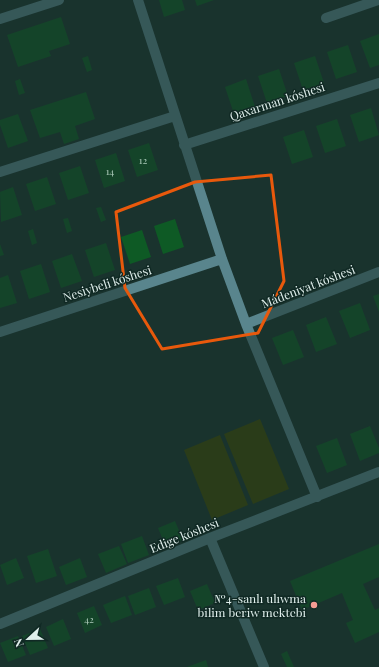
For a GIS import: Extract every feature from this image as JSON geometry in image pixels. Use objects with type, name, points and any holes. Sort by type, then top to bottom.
[{"type":"street","points":[[0,19],[59,0]]},
{"type":"street","points":[[138,0],[222,259],[246,324],[317,498]]},
{"type":"street","points":[[326,18],[378,0]]},
{"type":"street","name":"Qaxarman kóshesi","points":[[184,144],[379,82]]},
{"type":"street","points":[[0,172],[175,116]]},
{"type":"street","name":"Nesiybeli kóshesi","points":[[0,332],[222,259]]},
{"type":"street","name":"Mádeniyat kóshesi","points":[[246,324],[379,272]]},
{"type":"street","name":"Edige kóshesi","points":[[0,624],[210,538],[317,498],[379,472]]},
{"type":"street","points":[[210,538],[262,666]]},
{"type":"highlighted area","points":[[271,175],[284,281],[258,333],[162,349],[125,288],[116,212],[195,182]]},
{"type":"green space","points":[[260,419],[289,489],[253,504],[224,434]]},
{"type":"green space","points":[[220,435],[248,505],[212,520],[184,450]]},
{"type":"building","points":[[159,0],[182,0],[185,10],[164,17]]},
{"type":"building","points":[[195,0],[214,0],[197,6]]},
{"type":"building","points":[[61,17],[70,44],[49,51],[51,56],[18,67],[7,35]]},
{"type":"building","points":[[379,34],[379,65],[370,68],[360,41]]},
{"type":"building","points":[[348,45],[357,72],[336,79],[327,52]]},
{"type":"building","points":[[88,56],[92,70],[87,72],[82,58]]},
{"type":"building","points":[[315,56],[324,83],[303,90],[294,63]]},
{"type":"building","points":[[279,69],[288,96],[267,103],[258,76]]},
{"type":"building","points":[[20,79],[25,93],[19,95],[15,81]]},
{"type":"building","points":[[246,79],[255,107],[234,114],[225,87]]},
{"type":"building","points":[[86,92],[95,119],[75,126],[79,139],[64,144],[60,132],[40,138],[30,110]]},
{"type":"building","points":[[371,108],[379,135],[359,142],[350,115]]},
{"type":"building","points":[[18,114],[28,141],[8,148],[0,125],[0,120]]},
{"type":"building","points":[[337,119],[346,146],[325,153],[316,126]]},
{"type":"building","points":[[304,130],[313,157],[292,164],[283,137]]},
{"type":"building","points":[[149,143],[158,170],[137,177],[128,150]]},
{"type":"building","points":[[116,153],[125,181],[104,188],[95,160]]},
{"type":"building","points":[[80,166],[89,193],[68,200],[59,173]]},
{"type":"building","points":[[47,177],[56,204],[35,211],[26,184]]},
{"type":"building","points":[[13,187],[22,215],[1,222],[0,192]]},
{"type":"building","points":[[101,207],[106,220],[101,222],[96,208]]},
{"type":"building","points":[[68,218],[72,231],[67,233],[63,219]]},
{"type":"building","points":[[175,219],[184,247],[163,254],[154,226]]},
{"type":"building","points":[[33,229],[37,243],[32,245],[28,231]]},
{"type":"building","points":[[142,230],[151,257],[130,264],[121,237]]},
{"type":"building","points":[[106,243],[115,270],[94,277],[85,250]]},
{"type":"building","points":[[0,244],[4,255],[0,256]]},
{"type":"building","points":[[72,254],[82,281],[61,288],[52,261]]},
{"type":"building","points":[[41,264],[50,292],[29,299],[20,271]]},
{"type":"building","points":[[8,275],[17,303],[0,308],[0,278]]},
{"type":"building","points":[[379,294],[379,312],[373,296]]},
{"type":"building","points":[[360,303],[370,330],[350,338],[339,311]]},
{"type":"building","points":[[326,317],[337,344],[316,352],[306,325]]},
{"type":"building","points":[[293,330],[304,357],[283,365],[272,338]]},
{"type":"building","points":[[370,426],[379,448],[379,453],[360,461],[350,434]]},
{"type":"building","points":[[337,438],[347,465],[327,473],[316,446]]},
{"type":"building","points":[[175,521],[183,540],[166,547],[158,528]]},
{"type":"building","points":[[142,536],[149,555],[128,563],[121,544]]},
{"type":"building","points":[[379,544],[379,577],[363,584],[375,610],[379,608],[379,632],[355,643],[346,623],[353,620],[342,593],[302,610],[290,581]]},
{"type":"building","points":[[119,546],[127,564],[106,573],[98,554]]},
{"type":"building","points":[[48,549],[57,576],[36,583],[27,556]]},
{"type":"building","points":[[16,558],[24,578],[7,585],[0,565]]},
{"type":"building","points":[[80,558],[87,577],[66,585],[59,567]]},
{"type":"building","points":[[178,578],[185,597],[164,605],[156,586]]},
{"type":"building","points":[[207,584],[215,603],[198,610],[190,591]]},
{"type":"building","points":[[149,588],[156,607],[135,615],[128,596]]},
{"type":"building","points":[[125,596],[132,615],[111,623],[103,605]]},
{"type":"building","points":[[94,606],[102,625],[85,633],[77,613]]},
{"type":"building","points":[[63,619],[71,639],[54,646],[46,627]]},
{"type":"building","points":[[40,629],[48,648],[30,655],[22,636]]},
{"type":"building","points":[[18,636],[26,655],[8,662],[0,643]]},
{"type":"building","points":[[287,651],[294,667],[287,667],[281,654]]},
{"type":"building","points":[[206,660],[208,667],[187,667]]},
{"type":"place","name":"№4-sanlı ulıwma bilim beriw mektebi","points":[[314,605]]}]
